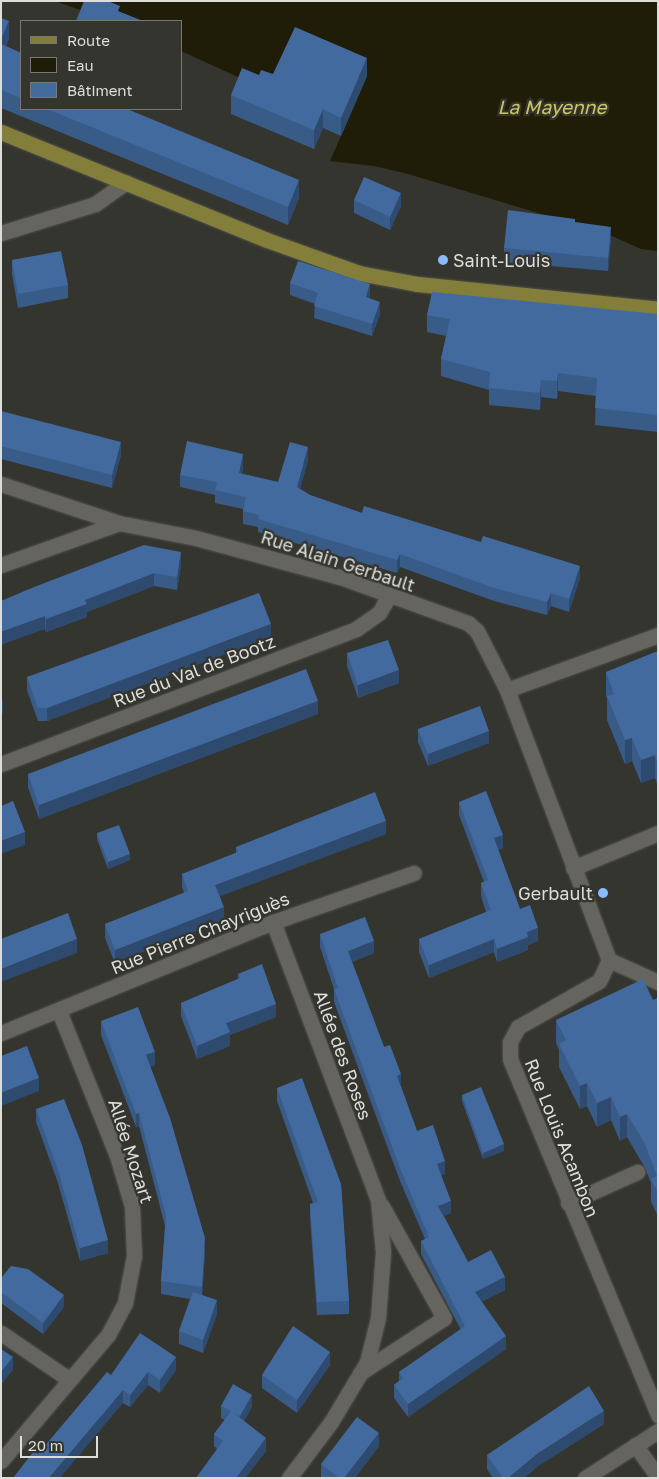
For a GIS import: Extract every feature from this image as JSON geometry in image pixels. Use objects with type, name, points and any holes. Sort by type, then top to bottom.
[{"type":"main road","points":[[1,132],[267,240],[359,273],[418,284],[658,309]]},
{"type":"street","points":[[1,233],[95,204],[126,182]]},
{"type":"street","name":"Rue Alain Gerbault","points":[[1,484],[119,523],[196,538],[340,577],[468,624],[477,630],[507,690]]},
{"type":"street","points":[[1,565],[119,523]]},
{"type":"street","name":"Rue du Val de Bootz","points":[[1,764],[356,629],[378,612],[389,596]]},
{"type":"street","points":[[658,635],[507,690],[609,960],[658,982]]},
{"type":"street","points":[[573,868],[658,833]]},
{"type":"street","name":"Rue Pierre Chayriguès","points":[[1,1033],[60,1011],[273,922],[414,874]]},
{"type":"street","name":"Allée des Roses","points":[[273,922],[378,1200],[444,1318],[360,1374]]},
{"type":"street","name":"Rue Louis Acambon","points":[[609,960],[599,981],[534,1016],[518,1027],[510,1042],[510,1059],[568,1203],[658,1415]]},
{"type":"street","name":"Allée Mozart","points":[[1,1461],[108,1335],[125,1303],[134,1256],[132,1206],[60,1011]]},
{"type":"street","points":[[568,1203],[637,1172]]},
{"type":"street","name":"Allée des Roses","points":[[289,1478],[331,1422],[367,1362],[378,1318],[383,1252],[378,1200]]},
{"type":"street","points":[[1,1333],[70,1380]]},
{"type":"street","points":[[586,1478],[658,1432]]},
{"type":"street","points":[[635,1445],[658,1477]]},
{"type":"water","name":"La Mayenne","points":[[54,1],[658,1],[658,251],[641,249],[605,233],[408,174],[374,166],[330,161],[367,76],[273,93],[182,51],[182,20],[110,20]]},
{"type":"building","points":[[84,1],[108,1],[120,6],[118,11],[140,20],[76,20]]},
{"type":"building","points":[[1,18],[9,21],[1,39]]},
{"type":"building","points":[[295,27],[367,58],[341,118],[323,109],[314,130],[231,95],[242,68],[259,75],[261,70],[273,74]]},
{"type":"building","points":[[1,44],[20,53],[20,98],[1,90]]},
{"type":"building","points":[[49,110],[129,110],[299,180],[288,207]]},
{"type":"building","points":[[364,177],[401,193],[390,217],[354,200]]},
{"type":"building","points":[[508,210],[575,219],[575,222],[611,227],[608,258],[504,248]]},
{"type":"building","points":[[61,251],[68,285],[18,294],[12,260]]},
{"type":"building","points":[[298,261],[370,284],[366,297],[380,302],[372,324],[314,306],[318,293],[290,283]]},
{"type":"building","points":[[432,292],[658,314],[658,415],[595,408],[597,378],[558,373],[557,381],[541,380],[540,393],[489,388],[490,372],[441,359],[450,319],[427,315]]},
{"type":"building","points":[[1,411],[121,442],[112,475],[1,446]]},
{"type":"building","points":[[187,441],[243,454],[239,473],[278,482],[290,442],[308,447],[297,487],[310,495],[362,513],[364,506],[481,542],[483,536],[580,566],[569,599],[551,593],[547,602],[494,588],[400,554],[397,560],[258,519],[259,515],[243,511],[246,497],[215,490],[217,482],[180,475]]},
{"type":"building","points":[[144,545],[181,552],[177,577],[154,573],[85,600],[87,604],[46,619],[45,616],[1,632],[1,601]]},
{"type":"building","points":[[259,593],[271,624],[47,708],[38,708],[27,677]]},
{"type":"building","points":[[388,640],[399,670],[358,685],[347,653]]},
{"type":"building","points":[[658,651],[658,763],[655,755],[641,760],[632,738],[625,740],[607,696],[614,694],[606,672]]},
{"type":"building","points":[[306,669],[318,701],[39,805],[28,774]]},
{"type":"building","points":[[480,706],[489,731],[428,754],[418,729]]},
{"type":"building","points":[[486,791],[503,835],[494,838],[520,909],[530,905],[538,928],[527,932],[528,937],[497,949],[494,939],[429,965],[419,939],[491,910],[481,883],[488,880],[459,802]]},
{"type":"building","points":[[375,792],[386,821],[215,885],[224,907],[115,950],[105,924],[188,891],[182,874],[238,852],[236,847]]},
{"type":"building","points":[[13,801],[25,832],[1,841],[1,806]]},
{"type":"building","points":[[119,825],[130,854],[108,862],[97,833]]},
{"type":"building","points":[[68,913],[77,939],[1,969],[1,939]]},
{"type":"building","points":[[365,917],[374,941],[348,951],[384,1047],[390,1045],[401,1074],[397,1076],[417,1131],[433,1125],[445,1161],[437,1164],[451,1201],[438,1206],[468,1262],[491,1250],[505,1277],[475,1292],[506,1336],[408,1404],[394,1385],[403,1378],[399,1372],[465,1326],[421,1241],[429,1237],[400,1168],[334,989],[338,988],[320,934]]},
{"type":"building","points":[[262,964],[276,1004],[226,1023],[230,1032],[197,1046],[181,1003],[240,978],[238,974]]},
{"type":"building","points":[[643,979],[653,1000],[658,998],[658,1192],[651,1179],[657,1176],[645,1144],[627,1114],[620,1117],[611,1097],[597,1103],[587,1083],[580,1086],[559,1044],[566,1040],[556,1020]]},
{"type":"building","points":[[138,1007],[155,1052],[146,1055],[170,1118],[205,1238],[202,1287],[161,1281],[166,1216],[139,1113],[136,1114],[101,1021]]},
{"type":"building","points":[[27,1046],[39,1078],[1,1093],[1,1056]]},
{"type":"building","points":[[302,1078],[341,1184],[349,1301],[317,1302],[310,1204],[318,1202],[277,1088]]},
{"type":"building","points":[[481,1087],[504,1144],[483,1153],[462,1095]]},
{"type":"building","points":[[64,1099],[82,1145],[108,1240],[80,1248],[58,1170],[36,1109]]},
{"type":"building","points":[[11,1266],[28,1269],[64,1295],[43,1323],[1,1292],[1,1278]]},
{"type":"building","points":[[193,1292],[217,1300],[203,1340],[179,1331]]},
{"type":"building","points":[[293,1326],[330,1352],[297,1400],[262,1375]]},
{"type":"building","points":[[140,1333],[176,1357],[160,1380],[148,1372],[130,1395],[123,1390],[49,1478],[13,1478],[34,1451],[38,1454],[107,1372],[111,1375]]},
{"type":"building","points":[[1,1349],[13,1357],[1,1372]]},
{"type":"building","points":[[233,1384],[252,1395],[240,1416],[234,1413],[266,1438],[236,1478],[196,1478],[223,1441],[214,1434],[231,1411],[221,1406]]},
{"type":"building","points":[[589,1386],[604,1411],[538,1453],[508,1478],[503,1478],[487,1455]]},
{"type":"building","points":[[357,1417],[379,1433],[344,1478],[339,1478],[321,1464]]},
{"type":"place","name":"Saint-Louis","points":[[443,260]]},
{"type":"place","name":"Gerbault","points":[[603,893]]}]
